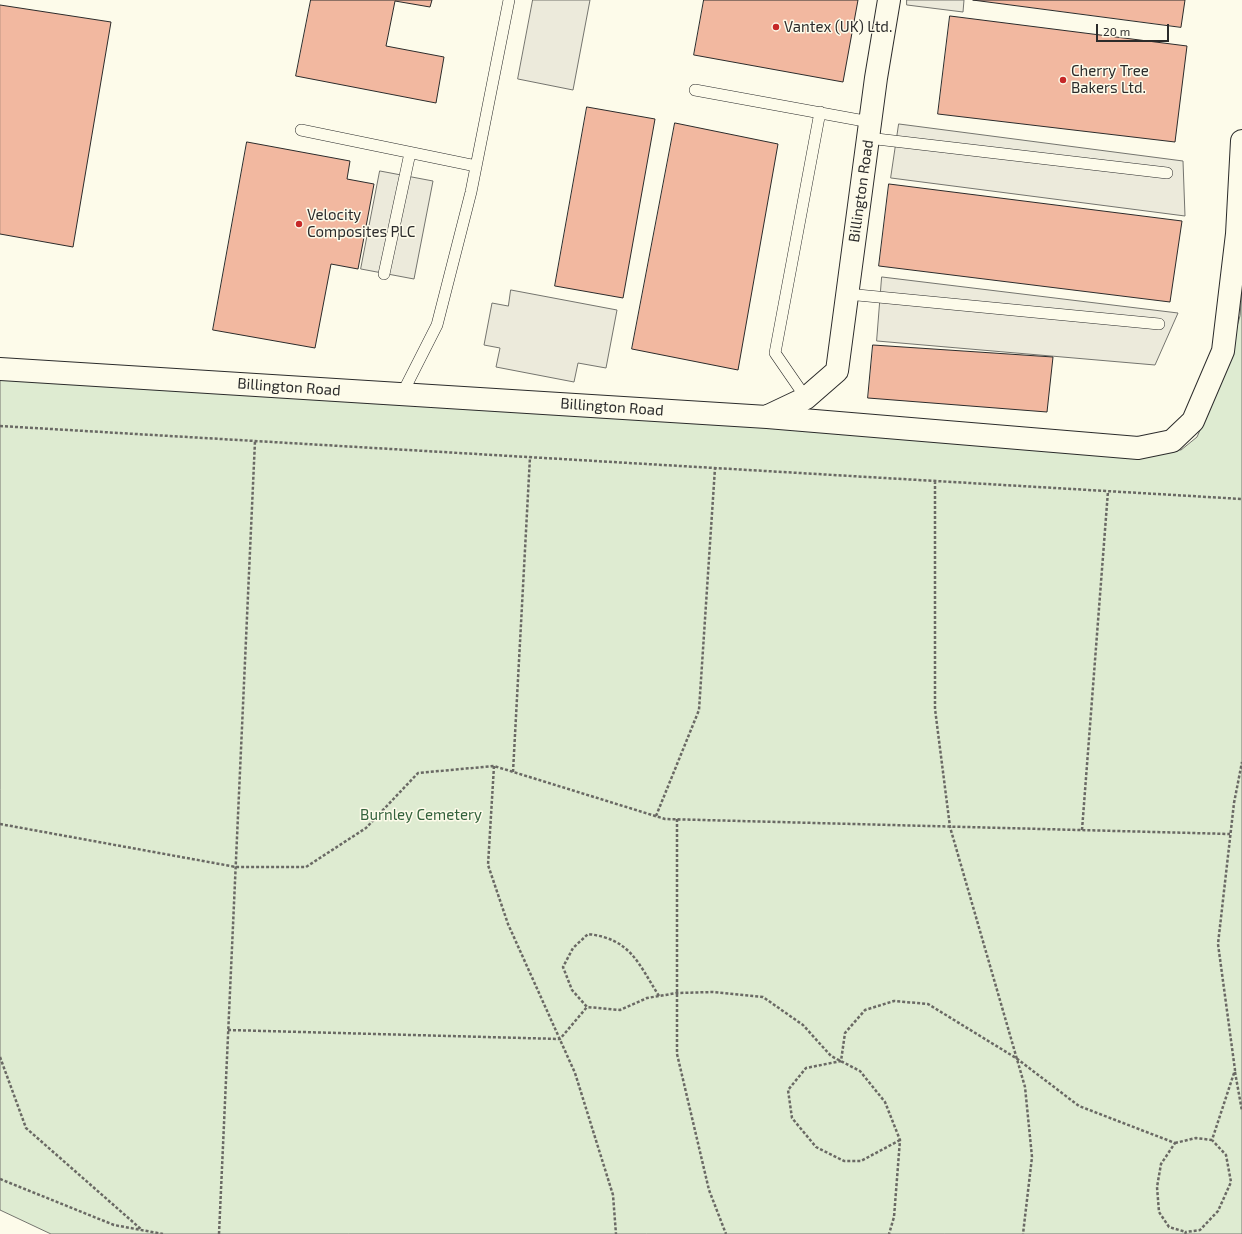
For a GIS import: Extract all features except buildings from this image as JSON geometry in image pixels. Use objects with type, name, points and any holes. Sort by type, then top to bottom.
[{"type":"street","name":"Billington Road","points":[[0,369],[767,417],[806,398],[837,370],[869,130],[889,0]]},
{"type":"street","points":[[767,417],[1138,448],[1172,441],[1193,421],[1223,351],[1236,234],[1242,141]]},
{"type":"lane","points":[[402,394],[437,325],[476,166],[509,0]]},
{"type":"lane","points":[[695,90],[820,112],[869,130],[1167,173]]},
{"type":"lane","points":[[806,398],[775,353],[820,112]]},
{"type":"lane","points":[[301,130],[476,166]]},
{"type":"lane","points":[[384,274],[410,153]]},
{"type":"lane","points":[[847,294],[1159,324]]},
{"type":"path","points":[[0,426],[1242,499]]},
{"type":"path","points":[[219,1234],[255,441]]},
{"type":"path","points":[[513,772],[530,457]]},
{"type":"path","points":[[656,816],[699,710],[715,468]]},
{"type":"path","points":[[936,481],[935,709],[950,827],[1025,1087],[1032,1157],[1023,1234]]},
{"type":"path","points":[[1082,830],[1108,491]]},
{"type":"path","points":[[1242,762],[1234,803],[1218,944],[1242,1111]]},
{"type":"path","points":[[494,766],[488,865],[508,924],[575,1073],[613,1195],[616,1234]]},
{"type":"path","points":[[0,824],[236,867],[306,867],[366,828],[418,773],[494,766],[656,816],[677,819],[1230,834]]},
{"type":"path","points":[[677,819],[677,1054],[709,1190],[726,1234]]},
{"type":"path","points":[[659,996],[640,966],[624,946],[605,936],[588,934],[573,948],[563,968],[572,990],[587,1007],[620,1010],[647,998],[659,996],[677,993],[713,992],[763,997],[803,1025],[831,1056],[860,1071],[885,1102],[900,1140],[894,1217],[889,1234]]},
{"type":"path","points":[[841,1061],[845,1033],[865,1010],[894,1001],[928,1004],[1016,1058],[1079,1106],[1175,1143],[1196,1138],[1212,1140],[1226,1155],[1231,1182],[1218,1211],[1200,1230],[1185,1233],[1169,1226],[1159,1212],[1158,1187],[1161,1164],[1175,1143]]},
{"type":"path","points":[[560,1039],[587,1007]]},
{"type":"path","points":[[228,1030],[560,1039]]},
{"type":"path","points":[[0,1058],[26,1128],[142,1230]]},
{"type":"path","points":[[841,1061],[806,1068],[788,1090],[792,1118],[816,1147],[844,1161],[861,1160],[900,1140]]},
{"type":"path","points":[[1212,1140],[1235,1070]]},
{"type":"path","points":[[0,1179],[114,1225],[163,1234]]},
{"type":"green space","name":"Burnley Cemetery","points":[[1242,286],[1242,1234],[51,1234],[0,1210],[0,369],[1181,450],[1197,437],[1220,385],[1240,316]]},
{"type":"shaded area","points":[[533,0],[590,0],[573,90],[518,79]]},
{"type":"shaded area","points":[[907,0],[964,0],[963,12],[907,5]]},
{"type":"shaded area","points":[[899,124],[1183,161],[1185,216],[891,178]]},
{"type":"shaded area","points":[[380,171],[433,181],[414,279],[361,269]]},
{"type":"shaded area","points":[[882,277],[1178,313],[1155,365],[877,341]]},
{"type":"shaded area","points":[[511,290],[617,310],[606,368],[578,363],[574,382],[496,367],[500,348],[484,345],[492,303],[508,306]]},
{"type":"place","name":"Vantex (UK) Ltd.","points":[[776,27]]},
{"type":"place","name":"Cherry Tree Bakers Ltd.","points":[[1063,80]]},
{"type":"place","name":"Velocity Composites PLC","points":[[299,224]]}]
